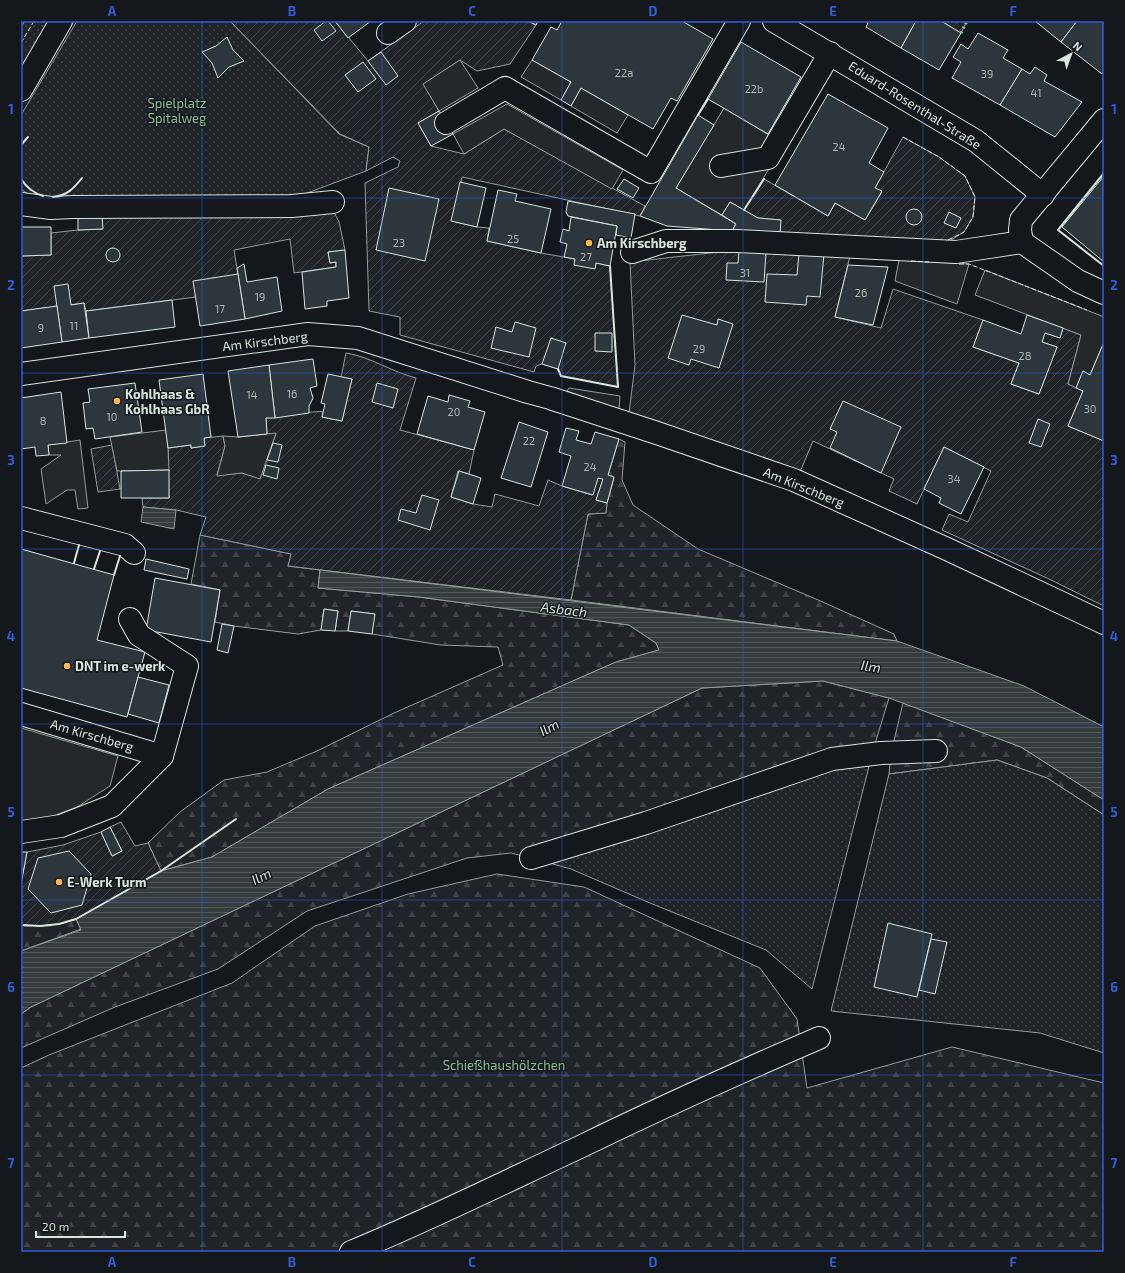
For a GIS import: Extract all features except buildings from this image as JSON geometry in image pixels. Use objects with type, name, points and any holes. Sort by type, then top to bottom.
[{"type":"street","points":[[21,90],[61,21]]},
{"type":"street","points":[[388,33],[406,21]]},
{"type":"street","points":[[446,123],[505,88],[651,172],[739,21]]},
{"type":"street","name":"Eduard-Rosenthal-Straße","points":[[774,21],[976,141],[1043,195]]},
{"type":"street","points":[[721,166],[768,158],[830,54]]},
{"type":"street","points":[[1022,242],[1020,230],[1021,220],[1104,120]]},
{"type":"street","points":[[21,204],[51,208],[292,206],[333,202]]},
{"type":"street","points":[[632,252],[666,241],[737,241],[956,252],[1022,242],[1078,281],[1104,293]]},
{"type":"street","name":"Am Kirschberg","points":[[21,374],[308,334],[358,338],[657,433],[794,480],[947,549],[1104,623]]},
{"type":"street","points":[[21,518],[126,545],[134,553]]},
{"type":"street","points":[[21,832],[61,826],[112,806],[162,756],[187,666],[139,635],[130,619]]},
{"type":"street","name":"Am Kirschberg","points":[[21,714],[162,756]]},
{"type":"street","points":[[531,858],[646,822],[832,759],[881,753],[936,751]]},
{"type":"street","points":[[351,1252],[406,1230],[744,1070],[819,1038]]},
{"type":"green space","points":[[25,21],[53,21],[21,75],[21,27]]},
{"type":"green space","name":"Spielplatz Spitalweg","points":[[77,21],[230,21],[339,134],[369,147],[366,171],[291,199],[33,198],[21,189],[21,115]]},
{"type":"green space","points":[[230,21],[335,21],[368,61],[424,21],[528,21],[536,25],[510,64],[477,71],[460,60],[424,84],[439,111],[418,123],[431,146],[464,154],[504,129],[645,206],[640,216],[462,177],[452,221],[477,227],[489,228],[487,241],[575,259],[595,268],[596,263],[610,266],[618,387],[561,376],[558,369],[542,364],[536,366],[534,372],[400,335],[400,317],[369,311],[365,183],[398,167],[400,161],[393,157],[366,171],[369,147],[340,134]]},
{"type":"green space","points":[[941,21],[967,21],[961,33]]},
{"type":"green space","points":[[903,137],[939,157],[965,176],[975,197],[973,217],[964,232],[948,242],[780,234],[780,220],[758,218],[744,210],[764,179],[828,216],[835,203],[865,220],[882,192],[875,188]]},
{"type":"green space","points":[[334,212],[339,222],[345,250],[328,252],[330,263],[336,262],[336,267],[294,273],[290,239],[234,250],[238,274],[196,297],[86,311],[84,303],[21,311],[21,256],[51,255],[51,233],[102,229],[102,216]]},
{"type":"green space","points":[[739,251],[850,256],[835,317],[881,328],[893,289],[983,320],[973,347],[1019,363],[1011,384],[1039,394],[1057,347],[1042,342],[1045,333],[1060,338],[1063,328],[1081,335],[1068,384],[1083,391],[1068,426],[1104,441],[1104,606],[942,530],[949,514],[968,522],[991,471],[944,447],[917,504],[889,491],[894,479],[813,441],[800,472],[629,413],[635,365],[630,262]]},
{"type":"green space","points":[[346,353],[364,358],[416,378],[400,430],[474,450],[469,474],[458,471],[451,497],[473,504],[492,507],[495,494],[539,506],[548,480],[592,495],[598,478],[603,479],[596,500],[607,503],[606,513],[588,514],[571,600],[288,566],[291,554],[200,535],[206,517],[176,510],[143,507],[142,498],[169,498],[168,448],[191,445],[191,448],[204,446],[204,438],[223,436],[225,446],[217,475],[242,473],[260,478],[276,434],[267,434],[266,418],[323,412],[322,417],[342,421],[352,379],[341,377]]},
{"type":"green space","points":[[569,388],[620,396],[619,410],[567,391]]},
{"type":"green space","points":[[619,439],[625,442],[622,480],[633,505],[698,549],[894,634],[897,641],[571,600],[588,514],[606,513],[607,503],[614,478],[608,475]]},
{"type":"green space","points":[[112,445],[120,489],[98,492],[91,449]]},
{"type":"green space","points":[[200,535],[292,554],[288,566],[320,570],[318,588],[419,597],[629,625],[656,643],[659,650],[616,662],[328,789],[212,857],[161,871],[148,843],[180,812],[224,780],[267,772],[317,751],[394,713],[503,665],[498,647],[441,645],[372,634],[374,614],[351,611],[348,631],[335,631],[338,611],[324,609],[321,630],[298,634],[234,626],[215,622],[220,590],[191,584]]},
{"type":"green space","points":[[823,681],[889,698],[874,747],[531,858],[511,853],[467,858],[307,911],[218,969],[115,1007],[21,1048],[21,1014],[31,1007],[702,688]]},
{"type":"green space","points":[[903,703],[1021,747],[1104,800],[1104,815],[1047,778],[997,760],[889,774],[891,753]]},
{"type":"green space","points":[[874,747],[812,989],[766,950],[571,869],[531,858]]},
{"type":"green space","points":[[997,760],[1047,778],[1104,815],[1104,1053],[1040,1033],[831,1011],[889,774]]},
{"type":"green space","points":[[121,822],[135,846],[148,843],[161,871],[76,919],[59,924],[40,926],[21,925],[21,884],[27,852],[63,845],[101,832],[112,856],[122,851],[110,827]]},
{"type":"green space","name":"Schießhaushölzchen","points":[[497,874],[584,887],[760,968],[797,1019],[807,1088],[952,1047],[1104,1083],[1104,1252],[21,1252],[21,1068],[49,1055],[232,983],[315,926],[408,894]]},
{"type":"green space","points":[[76,919],[81,929],[21,951],[21,925],[48,925]]},
{"type":"shaded area","points":[[460,60],[478,88],[439,111],[423,84]]},
{"type":"shaded area","points":[[532,60],[571,82],[561,100],[521,77]]},
{"type":"shaded area","points":[[581,88],[628,115],[617,133],[571,106]]},
{"type":"shaded area","points":[[507,104],[623,170],[612,189],[504,129],[464,154],[453,134]]},
{"type":"shaded area","points":[[724,108],[784,144],[744,210],[730,202],[722,215],[676,188]]},
{"type":"shaded area","points":[[899,260],[969,264],[957,304],[895,281]]},
{"type":"shaded area","points":[[985,270],[1104,317],[1104,342],[1090,375],[1083,371],[1076,388],[1068,384],[1081,335],[975,295]]},
{"type":"shaded area","points":[[166,430],[169,470],[117,471],[110,437]]},
{"type":"shaded area","points":[[276,433],[260,479],[242,473],[217,476],[225,446],[223,436],[238,437]]},
{"type":"shaded area","points":[[80,440],[88,508],[78,509],[75,490],[67,490],[46,504],[41,469],[61,455],[49,455],[48,445]]},
{"type":"shaded area","points":[[21,728],[118,756],[110,786],[77,807],[26,826],[21,825]]},
{"type":"water","points":[[143,507],[176,510],[174,529],[141,522]]},
{"type":"water","points":[[320,570],[897,641],[1024,686],[1104,727],[1104,800],[1021,747],[889,698],[823,681],[702,688],[31,1007],[21,1014],[21,951],[81,930],[76,919],[161,871],[212,857],[328,789],[616,662],[659,650],[656,643],[629,625],[419,597],[318,588]]},
{"type":"hedge","points":[[961,33],[967,21]]},
{"type":"fence","points":[[21,43],[34,21]]},
{"type":"fence","points":[[903,137],[939,157],[965,176],[975,197],[973,217],[964,232],[946,241]]},
{"type":"fence","points":[[911,261],[929,262]]},
{"type":"fence","points":[[959,264],[969,264],[1087,310]]},
{"type":"wall","points":[[698,115],[708,99]]},
{"type":"wall","points":[[21,145],[28,137]]},
{"type":"wall","points":[[1104,173],[1058,230],[1104,266]]},
{"type":"wall","points":[[53,197],[70,191],[82,178]]},
{"type":"wall","points":[[21,179],[30,190],[43,196]]},
{"type":"wall","points":[[744,210],[764,179]]},
{"type":"wall","points":[[558,369],[561,376],[618,387],[610,266]]},
{"type":"wall","points":[[74,563],[79,545]]},
{"type":"wall","points":[[94,569],[100,551]]},
{"type":"wall","points":[[114,575],[120,556]]},
{"type":"wall","points":[[21,925],[40,926],[59,924],[76,919],[161,871],[236,819]]},
{"type":"place","name":"Am Kirschberg","points":[[589,243]]},
{"type":"place","name":"Kohlhaas & Kohlhaas GbR","points":[[117,401]]},
{"type":"place","name":"DNT im e-werk","points":[[67,666]]},
{"type":"place","name":"E-Werk Turm","points":[[59,882]]},
{"type":"water label","name":"Asbach","points":[[564,609]]},
{"type":"water label","name":"Ilm","points":[[871,666]]},
{"type":"water label","name":"Ilm","points":[[549,727]]},
{"type":"water label","name":"Ilm","points":[[261,876]]}]
